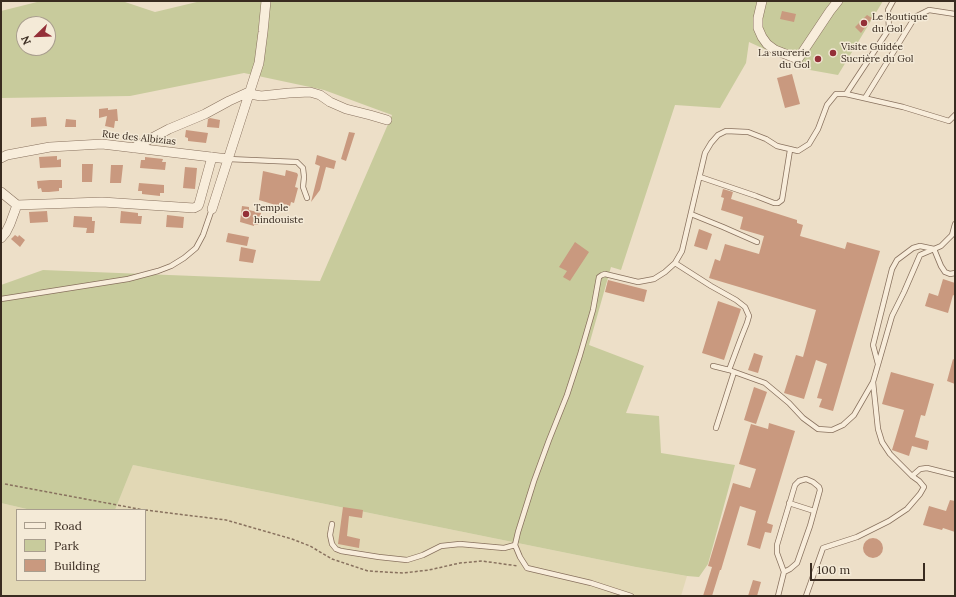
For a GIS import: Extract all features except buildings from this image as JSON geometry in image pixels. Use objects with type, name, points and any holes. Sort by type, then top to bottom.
[{"type":"street","points":[[212,210],[259,63],[264,32],[266,1]]},
{"type":"street","points":[[762,1],[758,18],[758,28],[762,37],[774,50],[798,58],[838,1]]},
{"type":"street","points":[[133,148],[169,129],[205,114],[228,101],[250,92],[261,96],[310,92],[320,95],[330,102],[346,109],[387,120]]},
{"type":"street","name":"Rue des Albizias","points":[[3,156],[50,147],[102,144],[228,159]]},
{"type":"street","points":[[1,192],[17,204],[102,202],[194,208],[199,204],[212,157]]},
{"type":"street","points":[[1,238],[10,224],[17,204]]},
{"type":"lane","points":[[846,94],[889,29],[888,10],[893,1]]},
{"type":"lane","points":[[865,98],[915,17],[929,10],[955,14]]},
{"type":"lane","points":[[631,596],[591,583],[528,568],[520,557],[515,545],[548,440],[567,395],[580,355],[593,310],[599,277],[605,274],[638,282],[654,279],[675,263],[682,251],[705,153],[711,143],[726,131],[748,132],[766,139],[777,146],[798,151],[809,144],[818,129],[827,105],[836,94],[846,94],[904,107],[949,121],[955,116]]},
{"type":"lane","points":[[700,177],[774,203],[778,203],[782,200],[790,150]]},
{"type":"lane","points":[[228,159],[297,162],[303,168],[303,186],[307,198]]},
{"type":"lane","points":[[1,299],[128,279],[171,266],[196,248],[203,235],[212,210]]},
{"type":"lane","points":[[691,214],[723,226],[757,242]]},
{"type":"lane","points":[[714,366],[765,383],[818,429],[832,430],[843,425],[854,415],[872,382],[892,316],[920,255],[941,246],[952,235],[955,224]]},
{"type":"lane","points":[[878,364],[873,345],[892,269],[897,260],[913,248],[920,246],[934,249]]},
{"type":"lane","points":[[934,249],[945,272],[950,274],[955,273]]},
{"type":"lane","points":[[675,263],[736,300],[745,307],[749,316],[731,371],[716,428]]},
{"type":"lane","points":[[806,596],[823,548],[857,537],[889,521],[906,509],[920,494],[924,487],[890,454],[882,442],[878,429],[872,382]]},
{"type":"lane","points":[[912,476],[920,469],[927,468],[955,475]]},
{"type":"lane","points":[[778,596],[784,572],[776,553],[777,545],[795,485],[799,481],[806,479],[814,482],[819,486],[820,490],[803,549],[797,563],[790,570],[784,572]]},
{"type":"lane","points":[[789,503],[814,511]]},
{"type":"lane","points":[[332,524],[330,535],[332,544],[336,549],[380,557],[407,560],[423,556],[441,546],[460,544],[504,548],[515,545]]},
{"type":"path","points":[[5,484],[139,509]]},
{"type":"shaded area","points":[[133,465],[687,576],[681,596],[1,596],[1,503],[27,509],[16,509],[16,581],[146,581],[146,509],[115,509]]},
{"type":"green space","points":[[41,1],[122,1],[155,12],[201,1],[883,1],[838,75],[810,70],[749,42],[746,63],[720,108],[675,105],[621,270],[611,267],[589,345],[644,366],[626,413],[659,416],[661,453],[735,465],[708,564],[699,577],[636,567],[133,465],[115,509],[27,509],[1,503],[1,285],[43,270],[320,281],[392,115],[324,90],[244,73],[130,96],[1,98],[1,11]]},
{"type":"place","name":"Le Boutique du Gol","points":[[864,23]]},
{"type":"place","name":"Visite Guidée Sucrière du Gol","points":[[833,53]]},
{"type":"place","name":"La sucrerie du Gol","points":[[818,59]]},
{"type":"place","name":"Temple hindouiste","points":[[246,214]]}]
